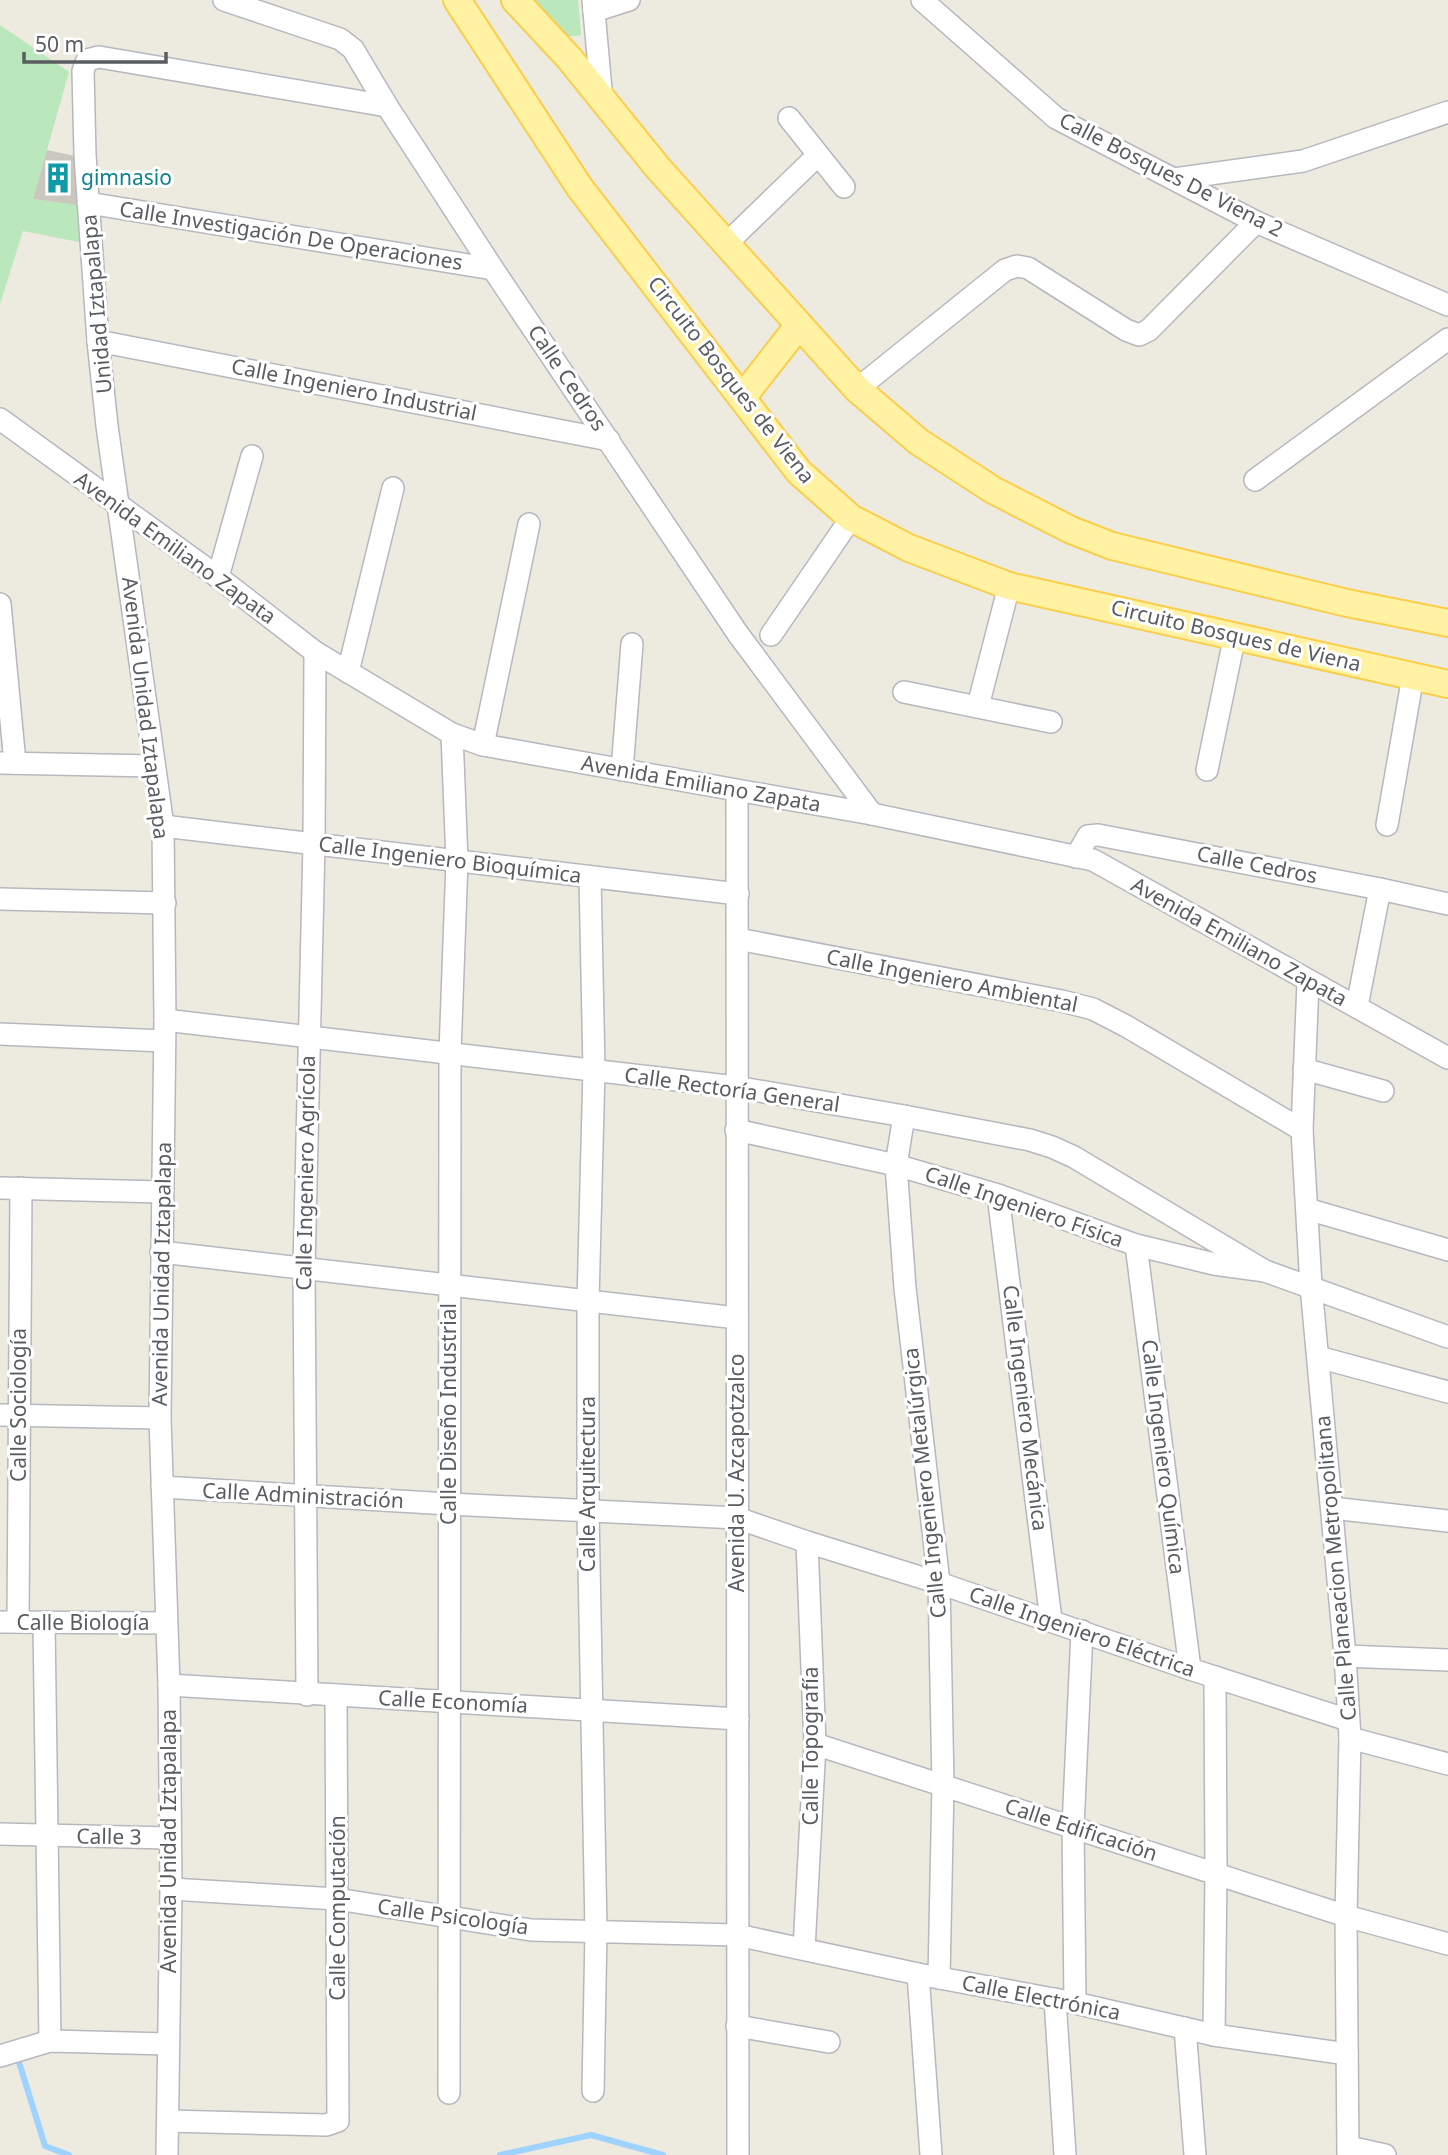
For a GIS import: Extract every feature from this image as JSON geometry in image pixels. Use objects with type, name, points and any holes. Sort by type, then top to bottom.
[{"type":"main road","name":"Circuito Bosques de Viena","points":[[457,0],[580,188],[799,472],[851,518],[909,548],[1009,586],[1448,684]]},
{"type":"main road","points":[[515,0],[569,58],[658,168],[799,326],[857,388],[919,442],[993,490],[1071,530],[1112,546],[1347,603],[1448,623]]},
{"type":"main road","points":[[742,398],[799,326]]},
{"type":"street","name":"Calle Cedros","points":[[224,0],[348,42],[493,269],[738,634],[872,814]]},
{"type":"street","points":[[602,101],[593,5],[629,0]]},
{"type":"street","name":"Calle Bosques De Viena 2","points":[[922,0],[1056,118],[1256,222],[1448,305]]},
{"type":"street","name":"Unidad Iztapalapa","points":[[118,506],[98,341],[88,203],[83,71],[87,60],[99,57],[387,106]]},
{"type":"street","points":[[1174,178],[1303,161],[1448,112]]},
{"type":"street","points":[[789,118],[844,187]]},
{"type":"street","points":[[726,244],[818,155]]},
{"type":"street","name":"Calle Investigación De Operaciones","points":[[88,203],[493,269]]},
{"type":"street","points":[[857,388],[1005,270],[1017,266],[1028,268],[1126,330],[1139,335],[1149,330],[1256,222]]},
{"type":"street","points":[[1255,480],[1448,339]]},
{"type":"street","name":"Calle Ingeniero Industrial","points":[[98,341],[609,440]]},
{"type":"street","name":"Avenida Emiliano Zapata","points":[[0,419],[218,577],[315,652],[452,734],[483,745],[872,814],[1093,860],[1448,1058]]},
{"type":"street","points":[[218,577],[252,456]]},
{"type":"street","points":[[348,672],[393,488]]},
{"type":"street","name":"Avenida Unidad Iztapalapa","points":[[118,506],[163,826],[165,903],[160,1418],[169,1685],[168,2044]]},
{"type":"street","points":[[771,635],[851,518]]},
{"type":"street","points":[[483,745],[529,524]]},
{"type":"street","points":[[978,706],[1009,586]]},
{"type":"street","points":[[1,604],[7,763],[154,766]]},
{"type":"street","points":[[1207,770],[1234,635]]},
{"type":"street","points":[[622,770],[632,644]]},
{"type":"street","name":"Calle Ingeniero Agrícola","points":[[307,1695],[308,1496],[304,1269],[314,844],[315,652]]},
{"type":"street","points":[[1387,825],[1413,676]]},
{"type":"street","points":[[904,692],[1051,722]]},
{"type":"street","name":"Calle Diseño Industrial","points":[[449,2094],[450,1053],[457,861],[452,734]]},
{"type":"street","name":"Avenida U. Azcapotzalco","points":[[737,792],[738,2155]]},
{"type":"street","name":"Calle Ingeniero Bioquímica","points":[[163,826],[738,894]]},
{"type":"street","name":"Calle Cedros","points":[[1076,857],[1088,836],[1098,835],[1448,904]]},
{"type":"street","name":"Calle Arquitectura","points":[[590,877],[594,1070],[588,1301],[588,1511],[596,1931],[593,2091]]},
{"type":"street","points":[[1357,1006],[1380,889]]},
{"type":"street","points":[[0,900],[165,903]]},
{"type":"street","name":"Calle Ingeniero Ambiental","points":[[738,939],[1093,1009],[1302,1130]]},
{"type":"street","name":"Calle Planeacion Metropolitana","points":[[1308,982],[1302,1130],[1311,1286],[1346,1656],[1349,1729],[1346,1916],[1348,2151]]},
{"type":"street","name":"Calle Rectoría General","points":[[0,1034],[164,1030],[308,1037],[736,1087],[904,1115],[1052,1147],[1265,1271]]},
{"type":"street","points":[[1304,1069],[1383,1091]]},
{"type":"street","name":"Calle Ingeniero Metalúrgica","points":[[904,1115],[896,1165],[905,1289],[939,1583],[943,1785],[929,1976],[931,2155]]},
{"type":"street","name":"Calle Ingeniero Física","points":[[736,1130],[896,1165],[998,1195],[1136,1245],[1214,1264],[1265,1271],[1448,1337]]},
{"type":"street","points":[[10,1188],[162,1192]]},
{"type":"street","name":"Calle Sociología","points":[[9,1622],[10,1188]]},
{"type":"street","name":"Calle Ingeniero Mecánica","points":[[998,1195],[1051,1620]]},
{"type":"street","points":[[1307,1209],[1448,1250]]},
{"type":"street","name":"Calle Ingeniero Química","points":[[1136,1245],[1190,1669]]},
{"type":"street","points":[[161,1252],[737,1318]]},
{"type":"street","points":[[1318,1357],[1448,1392]]},
{"type":"street","points":[[9,1415],[160,1418]]},
{"type":"street","name":"Calle Administración","points":[[162,1487],[737,1518]]},
{"type":"street","points":[[1332,1508],[1448,1521]]},
{"type":"street","name":"Calle Ingeniero Eléctrica","points":[[737,1518],[1051,1620],[1215,1677],[1448,1764]]},
{"type":"street","name":"Calle Topografía","points":[[804,1949],[816,1744],[807,1542]]},
{"type":"street","name":"Calle Biología","points":[[9,1622],[166,1623]]},
{"type":"street","points":[[44,1623],[50,2041]]},
{"type":"street","points":[[1065,2155],[1065,2001],[1082,1631]]},
{"type":"street","points":[[1346,1656],[1448,1660]]},
{"type":"street","points":[[1214,2035],[1215,1677]]},
{"type":"street","name":"Calle Economía","points":[[169,1685],[738,1719]]},
{"type":"street","name":"Calle Computación","points":[[167,2137],[338,2121],[336,1695]]},
{"type":"street","name":"Calle Edificación","points":[[816,1744],[1346,1916],[1448,1944]]},
{"type":"street","points":[[0,1834],[48,1836]]},
{"type":"street","name":"Calle 3","points":[[48,1836],[170,1838]]},
{"type":"street","name":"Calle Psicología","points":[[170,1889],[337,1899],[531,1930],[737,1935]]},
{"type":"street","name":"Calle Electrónica","points":[[737,1935],[929,1976],[1065,2001],[1214,2035],[1347,2054]]},
{"type":"street","points":[[737,2026],[829,2042]]},
{"type":"street","points":[[1185,2028],[1195,2155]]},
{"type":"street","points":[[9,2054],[50,2041],[168,2044],[167,2137]]},
{"type":"street","points":[[1348,2151],[1385,2155]]},
{"type":"green space","points":[[534,0],[578,0],[581,35],[567,37]]},
{"type":"green space","points":[[0,25],[69,72],[33,199],[77,205],[79,242],[23,231],[0,304]]},
{"type":"building","name":"gimnasio","points":[[47,150],[75,156],[77,205],[33,199]]},
{"type":"waterway","points":[[15,2058],[18,2059],[45,2146],[69,2155]]},
{"type":"waterway","points":[[500,2155],[591,2135],[663,2155]]},
{"type":"place","name":"gimnasio","points":[[58,178]]}]
